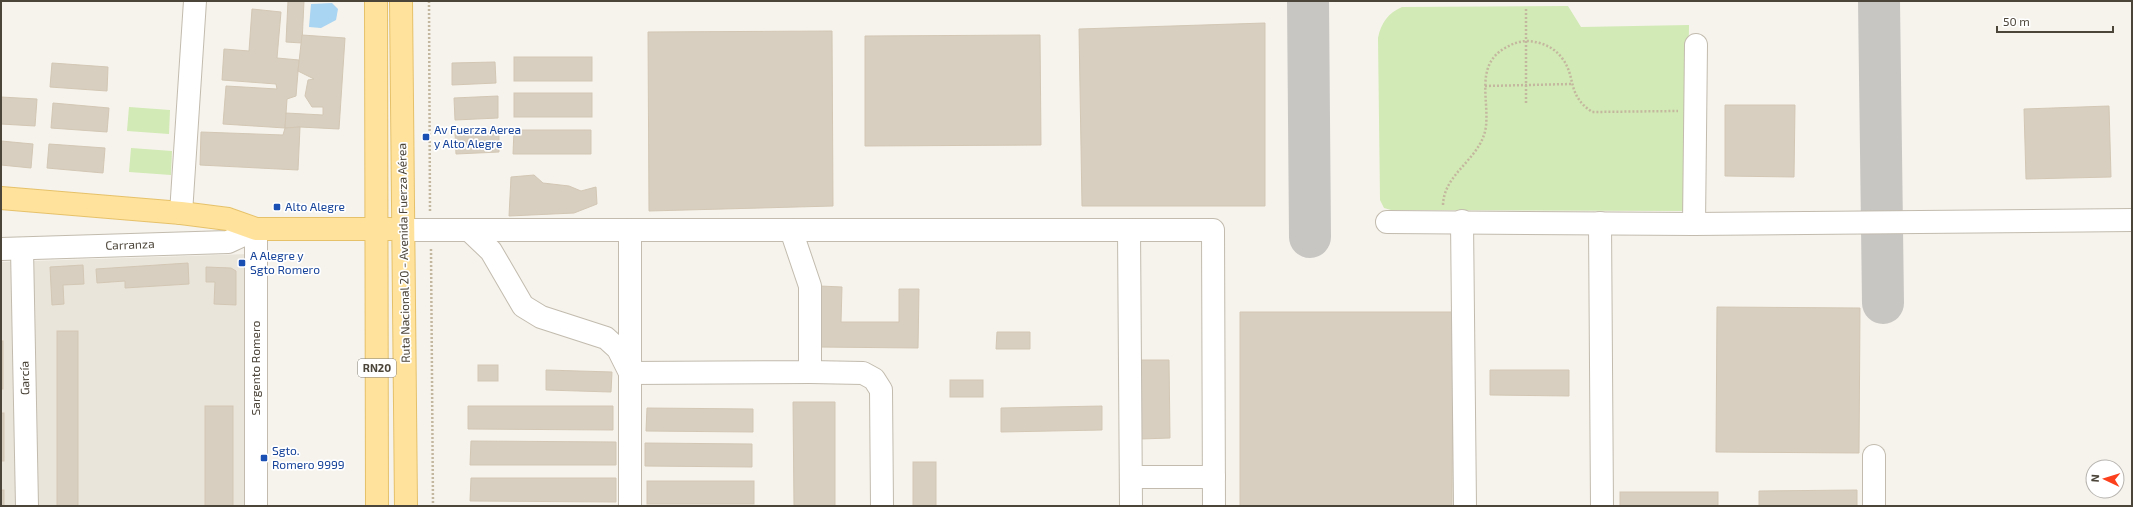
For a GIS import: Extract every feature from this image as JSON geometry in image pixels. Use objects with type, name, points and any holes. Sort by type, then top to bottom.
[{"type":"main road","name":"RN20","points":[[376,1],[377,506]]},
{"type":"main road","name":"Ruta Nacional 20 - Avenida Fuerza Aérea","points":[[401,1],[406,506]]},
{"type":"main road","points":[[1,198],[181,213],[228,219],[256,229],[404,230]]},
{"type":"street","points":[[181,213],[195,1]]},
{"type":"street","points":[[1694,224],[1696,45]]},
{"type":"street","points":[[1387,222],[1453,221],[1694,224],[2132,220]]},
{"type":"street","points":[[1453,221],[1465,506]]},
{"type":"street","points":[[1600,223],[1602,506]]},
{"type":"street","name":"Carranza","points":[[1,250],[228,242],[256,229]]},
{"type":"street","name":"Sargento Romero","points":[[256,229],[256,506]]},
{"type":"street","points":[[404,230],[1212,230],[1214,506]]},
{"type":"street","points":[[469,230],[490,251],[523,306],[541,317],[606,338],[618,348],[630,372]]},
{"type":"street","points":[[630,230],[630,506]]},
{"type":"street","points":[[791,230],[810,286],[810,372]]},
{"type":"street","points":[[1129,230],[1131,506]]},
{"type":"street","name":"García","points":[[22,249],[26,506]]},
{"type":"street","points":[[630,372],[864,372],[874,379],[881,390],[882,506]]},
{"type":"street","points":[[1874,456],[1874,506]]},
{"type":"street","points":[[1131,477],[1214,477]]},
{"type":"path","points":[[429,1],[433,506]]},
{"type":"path","points":[[1526,9],[1526,104]]},
{"type":"path","points":[[1453,221],[1444,191],[1476,151],[1483,138],[1486,126],[1484,86],[1489,66],[1501,50],[1512,44],[1526,41],[1539,42],[1552,48],[1562,58],[1569,70],[1571,84],[1577,97],[1585,107],[1592,112],[1695,111]]},
{"type":"path","points":[[1484,86],[1571,84]]},
{"type":"shaded area","points":[[249,254],[248,506],[1,506],[1,262]]},
{"type":"green space","points":[[1568,6],[1581,27],[1689,25],[1686,211],[1391,210],[1384,208],[1380,200],[1378,38],[1383,23],[1389,15],[1402,7]]},
{"type":"green space","points":[[129,107],[170,110],[169,134],[127,131]]},
{"type":"green space","points":[[131,148],[172,151],[171,175],[129,172]]},
{"type":"water","points":[[332,3],[338,9],[336,20],[321,28],[309,27],[311,4]]},
{"type":"building","points":[[288,1],[304,1],[302,43],[286,42]]},
{"type":"building","points":[[252,9],[281,12],[277,58],[299,60],[296,96],[287,99],[285,128],[223,124],[226,86],[277,89],[276,84],[222,80],[224,49],[249,51]]},
{"type":"building","points":[[1265,23],[1265,206],[1082,206],[1079,29]]},
{"type":"building","points":[[832,31],[833,206],[649,211],[648,32]]},
{"type":"building","points":[[302,35],[345,38],[339,129],[300,127],[285,128],[286,113],[323,115],[323,107],[312,107],[305,96],[308,80],[314,79],[298,71]]},
{"type":"building","points":[[1040,35],[1041,145],[865,146],[865,36]]},
{"type":"building","points":[[514,57],[592,57],[592,81],[514,81]]},
{"type":"building","points":[[495,62],[496,83],[452,85],[452,63]]},
{"type":"building","points":[[52,63],[108,67],[107,91],[50,87]]},
{"type":"building","points":[[514,93],[592,93],[592,117],[514,117]]},
{"type":"building","points":[[498,96],[498,118],[455,120],[454,98]]},
{"type":"building","points":[[1,97],[37,99],[35,126],[1,124]]},
{"type":"building","points":[[53,103],[109,108],[107,132],[51,128]]},
{"type":"building","points":[[1725,105],[1795,105],[1794,177],[1725,176]]},
{"type":"building","points":[[2109,106],[2111,177],[2026,179],[2024,109]]},
{"type":"building","points":[[300,127],[298,170],[200,165],[201,132],[283,135],[285,128]]},
{"type":"building","points":[[514,130],[591,130],[591,154],[513,154]]},
{"type":"building","points":[[499,131],[499,152],[456,154],[455,132]]},
{"type":"building","points":[[1,141],[33,144],[31,168],[1,165]]},
{"type":"building","points":[[49,144],[105,148],[103,173],[47,168]]},
{"type":"building","points":[[534,175],[543,183],[569,186],[581,191],[596,187],[597,204],[574,213],[509,216],[511,177]]},
{"type":"building","points":[[188,263],[189,284],[125,288],[125,281],[97,283],[96,269]]},
{"type":"building","points":[[83,265],[84,284],[63,285],[64,304],[52,305],[50,267]]},
{"type":"building","points":[[206,267],[231,268],[236,271],[236,305],[214,304],[215,282],[206,282]]},
{"type":"building","points":[[820,286],[842,287],[841,322],[899,322],[899,289],[919,289],[918,348],[819,347]]},
{"type":"building","points":[[1717,307],[1860,308],[1859,453],[1716,452]]},
{"type":"building","points":[[1240,312],[1453,312],[1452,506],[1240,506]]},
{"type":"building","points":[[57,331],[78,331],[78,506],[57,506]]},
{"type":"building","points":[[997,332],[1030,332],[1030,349],[996,349]]},
{"type":"building","points":[[1,341],[3,341],[3,389],[1,389]]},
{"type":"building","points":[[1139,360],[1169,360],[1170,438],[1140,439]]},
{"type":"building","points":[[478,365],[498,365],[498,381],[478,381]]},
{"type":"building","points":[[546,370],[612,372],[611,392],[546,390]]},
{"type":"building","points":[[1490,370],[1569,370],[1569,396],[1490,395]]},
{"type":"building","points":[[950,380],[983,380],[983,397],[950,397]]},
{"type":"building","points":[[793,402],[835,402],[835,506],[794,506]]},
{"type":"building","points":[[205,406],[233,406],[233,506],[205,506]]},
{"type":"building","points":[[468,406],[613,406],[613,430],[468,429]]},
{"type":"building","points":[[1102,406],[1102,430],[1001,432],[1001,408]]},
{"type":"building","points":[[647,408],[753,409],[753,432],[646,431]]},
{"type":"building","points":[[1,413],[4,413],[4,461],[1,461]]},
{"type":"building","points":[[471,441],[616,442],[616,465],[470,465]]},
{"type":"building","points":[[645,443],[752,444],[752,467],[645,466]]},
{"type":"building","points":[[913,462],[936,462],[936,506],[913,506]]},
{"type":"building","points":[[471,478],[616,478],[616,502],[470,501]]},
{"type":"building","points":[[647,481],[754,481],[754,504],[647,504]]},
{"type":"building","points":[[1,490],[4,490],[4,506],[1,506]]},
{"type":"building","points":[[1857,490],[1857,506],[1759,506],[1759,491]]},
{"type":"building","points":[[1620,492],[1718,492],[1718,506],[1620,506]]},
{"type":"taxiway","points":[[1308,1],[1310,237]]},
{"type":"taxiway","points":[[1879,1],[1883,303]]},
{"type":"place","name":"Av Fuerza Aerea y Alto Alegre","points":[[426,137]]},
{"type":"place","name":"Alto Alegre","points":[[277,207]]},
{"type":"place","name":"A Alegre y Sgto Romero","points":[[242,263]]},
{"type":"place","name":"Sgto. Romero 9999","points":[[264,458]]}]
